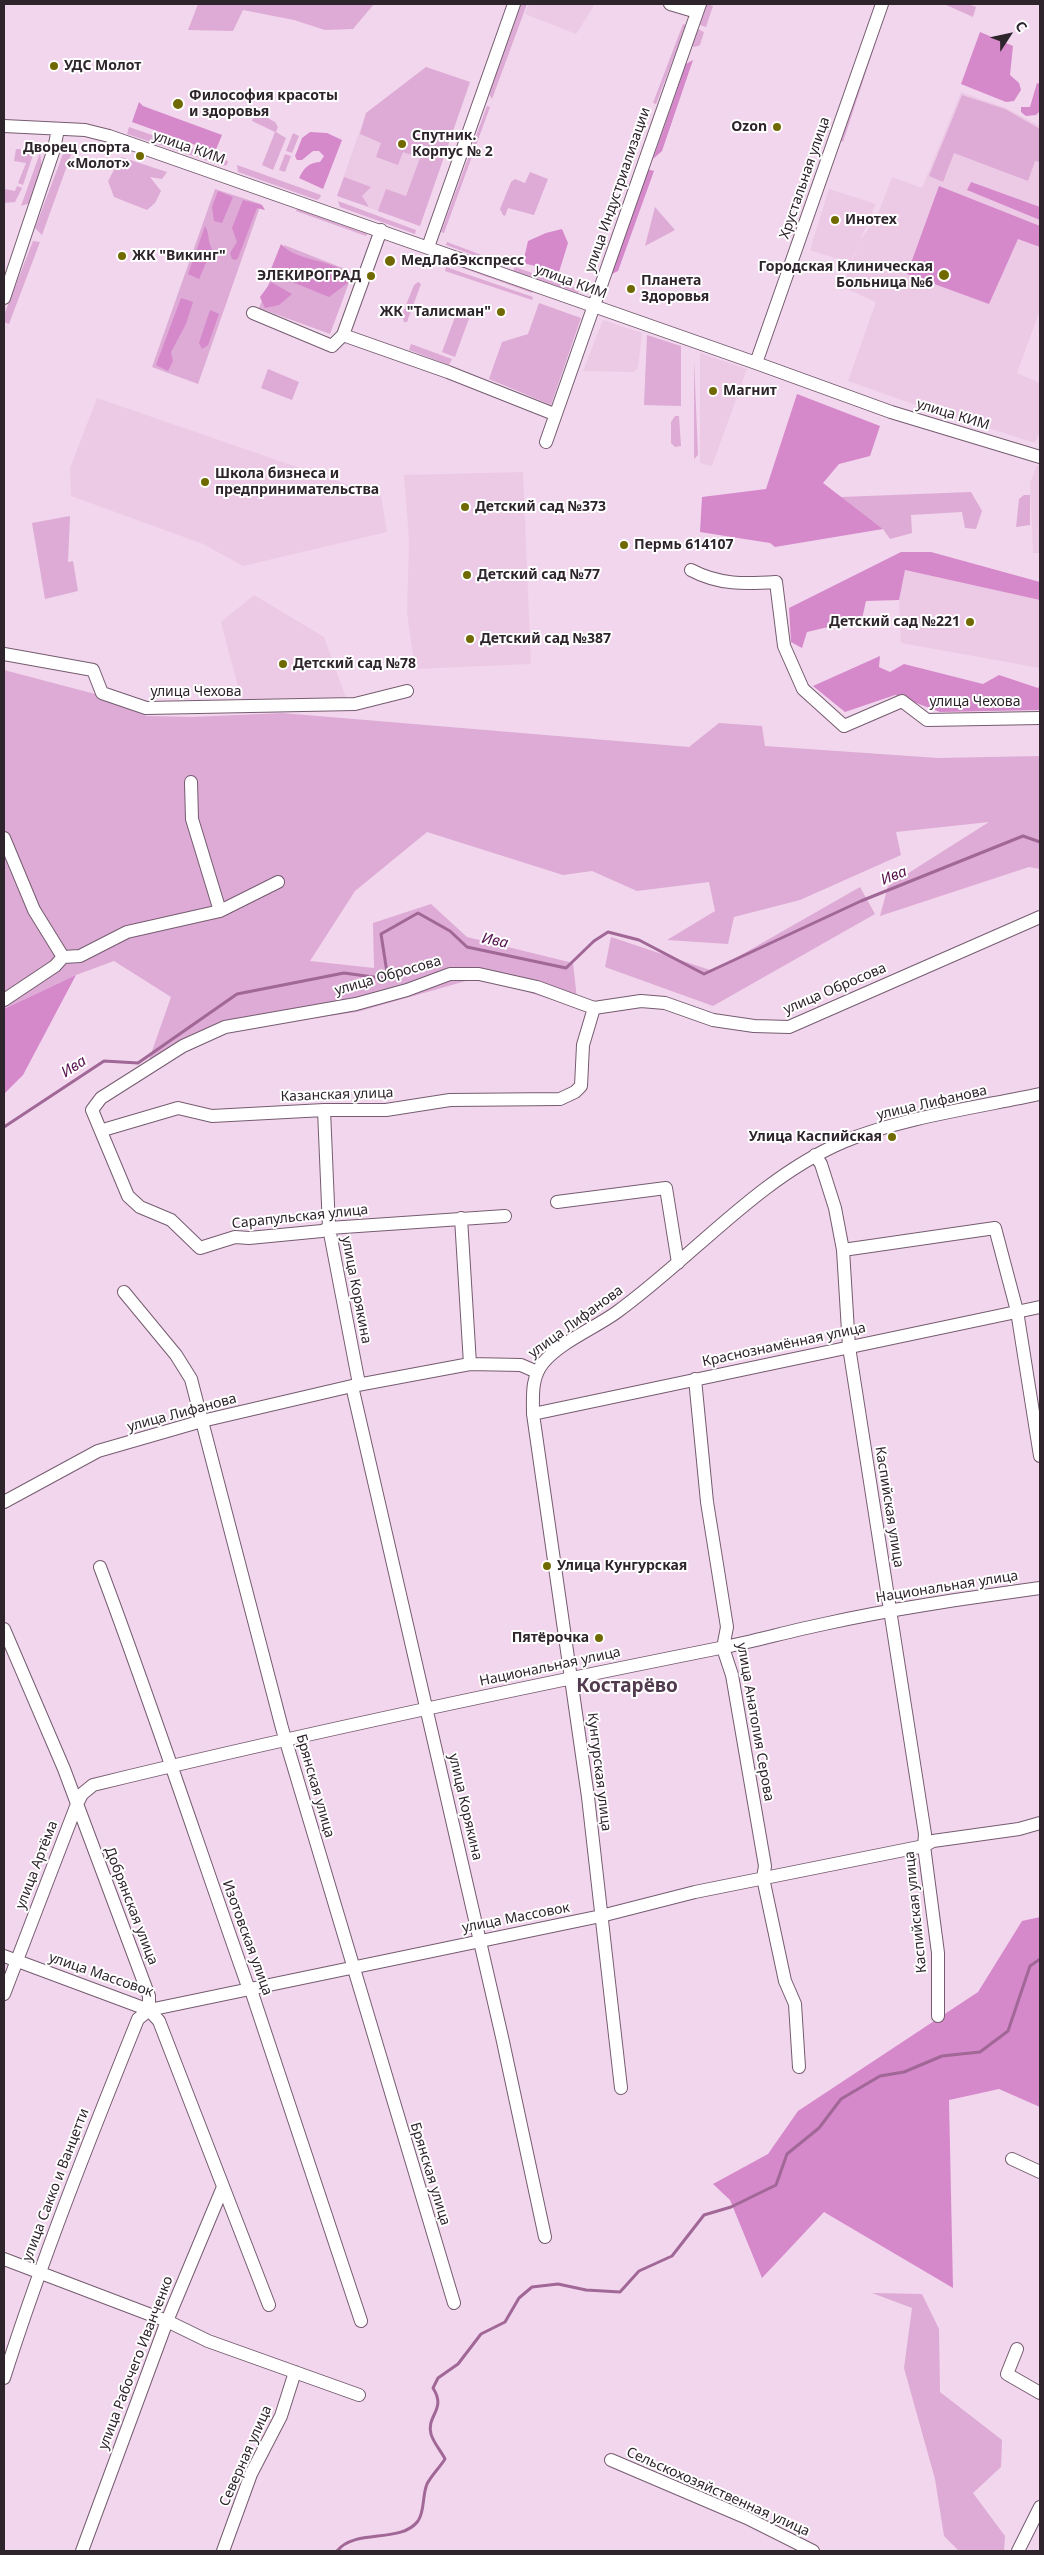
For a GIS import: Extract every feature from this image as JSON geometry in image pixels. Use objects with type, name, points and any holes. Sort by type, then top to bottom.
[{"type":"street","points":[[428,247],[514,4]]},
{"type":"street","points":[[670,4],[698,8]]},
{"type":"street","name":"Хрустальная улица","points":[[756,362],[882,4]]},
{"type":"street","name":"улица Индустриализации","points":[[546,442],[554,414],[698,8]]},
{"type":"street","name":"улица КИМ","points":[[4,126],[85,130],[110,136],[756,362],[891,412],[1040,457]]},
{"type":"street","points":[[4,298],[54,148],[58,129]]},
{"type":"street","points":[[253,313],[332,346],[343,335],[382,230]]},
{"type":"street","points":[[343,335],[467,379],[554,414]]},
{"type":"street","name":"улица Чехова","points":[[691,570],[708,579],[736,584],[776,582],[784,646],[803,689],[844,726],[902,701],[927,720],[1040,718]]},
{"type":"street","name":"улица Чехова","points":[[4,654],[92,670],[102,693],[146,708],[355,704],[407,691]]},
{"type":"street","points":[[190,782],[192,819],[220,911]]},
{"type":"street","points":[[4,838],[34,910],[63,957]]},
{"type":"street","points":[[4,1000],[56,966],[63,957],[80,956],[128,932],[220,911],[278,882]]},
{"type":"street","name":"улица Обросова","points":[[103,1130],[92,1110],[101,1098],[183,1046],[225,1028],[356,1004],[406,990],[450,974],[479,974],[537,987],[594,1008],[641,1001],[665,1003],[713,1020],[754,1026],[789,1027],[1040,917]]},
{"type":"street","name":"Казанская улица","points":[[103,1130],[178,1108],[212,1116],[324,1110],[386,1110],[450,1100],[560,1099],[575,1092],[581,1086],[582,1045],[594,1008]]},
{"type":"street","name":"улица Лифанова","points":[[4,1502],[98,1451],[202,1421],[355,1385],[470,1364],[521,1365],[537,1372],[552,1354],[617,1312],[779,1178],[815,1155],[876,1131],[1040,1094]]},
{"type":"street","name":"улица Корякина","points":[[324,1110],[329,1228],[355,1385],[545,2237]]},
{"type":"street","name":"Сарапульская улица","points":[[103,1130],[128,1196],[140,1207],[171,1220],[200,1248],[235,1237],[249,1238],[322,1231],[329,1228],[505,1216]]},
{"type":"street","name":"Каспийская улица","points":[[815,1155],[821,1164],[835,1208],[843,1250],[849,1347],[925,1834],[924,1846],[938,1953],[938,2016]]},
{"type":"street","points":[[557,1202],[666,1188],[678,1263]]},
{"type":"street","points":[[461,1218],[470,1364]]},
{"type":"street","points":[[843,1250],[995,1228],[1017,1311],[1040,1456]]},
{"type":"street","name":"Брянская улица","points":[[124,1292],[176,1355],[191,1379],[286,1739],[352,1968],[454,2303]]},
{"type":"street","name":"Краснознамённая улица","points":[[534,1414],[1040,1307]]},
{"type":"street","name":"Кунгурская улица","points":[[537,1372],[533,1386],[534,1414],[572,1678],[621,2088]]},
{"type":"street","name":"улица Анатолия Серова","points":[[695,1379],[707,1502],[727,1627],[723,1648],[732,1675],[762,1847],[765,1866],[763,1878],[785,1981],[795,2004],[799,2067]]},
{"type":"street","name":"Изотовская улица","points":[[100,1567],[146,1690],[170,1766],[247,1984],[252,1990],[361,2321]]},
{"type":"street","name":"Национальная улица","points":[[77,1804],[82,1794],[93,1785],[286,1739],[427,1708],[723,1648],[826,1623],[889,1611],[1040,1588]]},
{"type":"street","name":"Добрянская улица","points":[[4,1635],[77,1804],[149,1996],[149,2010],[160,2021],[269,2305]]},
{"type":"street","name":"улица Артёма","points":[[4,1994],[77,1804]]},
{"type":"street","name":"улица Массовок","points":[[4,1956],[149,2010],[601,1916],[694,1892],[924,1846],[932,1841],[1019,1830],[1040,1823]]},
{"type":"street","name":"улица Сакко и Ванцетти","points":[[4,2378],[38,2271],[138,2019],[149,2010]]},
{"type":"street","points":[[1012,2159],[1040,2172]]},
{"type":"street","name":"улица Рабочего Иванченко","points":[[82,2551],[167,2322],[223,2186]]},
{"type":"street","points":[[4,2259],[167,2322],[208,2341],[359,2395]]},
{"type":"street","points":[[1017,2349],[1007,2374],[1040,2393]]},
{"type":"street","name":"Северная улица","points":[[223,2551],[251,2474],[281,2416],[295,2372]]},
{"type":"street","name":"Сельскохозяйственная улица","points":[[611,2460],[747,2518],[813,2551]]},
{"type":"street","points":[[1018,2551],[1035,2533],[1040,2506]]},
{"type":"shaded area","points":[[198,4],[374,4],[353,29],[325,30],[294,20],[243,10],[233,31],[188,30]]},
{"type":"shaded area","points":[[521,4],[527,4],[492,99],[489,94]]},
{"type":"shaded area","points":[[529,4],[595,4],[576,34],[525,14]]},
{"type":"shaded area","points":[[707,4],[713,6],[706,27],[700,25]]},
{"type":"shaded area","points":[[944,4],[968,4],[976,7],[973,17]]},
{"type":"shaded area","points":[[884,17],[843,142],[840,137]]},
{"type":"shaded area","points":[[683,24],[686,25],[656,104],[653,103]]},
{"type":"shaded area","points":[[698,29],[704,32],[700,45],[695,47],[692,46]]},
{"type":"shaded area","points":[[980,32],[1013,46],[1010,75],[1019,83],[1021,90],[1014,101],[1006,102],[961,84]]},
{"type":"shaded area","points":[[693,60],[662,151],[653,159],[686,64]]},
{"type":"shaded area","name":"Спутник. Корпус № 2","points":[[426,67],[470,82],[420,226],[337,196],[366,113]]},
{"type":"shaded area","name":"Спутник. Корпус № 2","points":[[426,67],[470,82],[420,226],[378,211],[386,189],[406,196],[420,158],[403,152],[398,165],[376,157],[381,143],[360,134],[366,113]]},
{"type":"shaded area","points":[[1037,83],[1040,84],[1040,111],[1036,115],[1026,116],[1021,112],[1021,107],[1030,107]]},
{"type":"shaded area","name":"Городская Клиническая Больница №6","points":[[961,92],[1006,108],[1040,126],[1040,310],[1017,373],[1040,383],[1040,431],[1035,443],[848,381],[876,302],[842,287],[860,240],[876,219],[892,177],[922,188]]},
{"type":"shaded area","points":[[962,95],[1005,109],[1040,129],[1040,162],[1035,161],[1028,181],[954,153],[943,182],[929,176]]},
{"type":"shaded area","points":[[139,102],[143,106],[222,135],[215,152],[132,122]]},
{"type":"shaded area","points":[[487,106],[490,107],[444,233],[441,232]]},
{"type":"shaded area","points":[[255,111],[275,122],[278,127],[276,132],[286,138],[273,170],[262,165],[275,132],[252,121]]},
{"type":"shaded area","points":[[129,127],[228,161],[227,165],[223,166],[127,134]]},
{"type":"shaded area","points":[[310,132],[327,133],[342,140],[323,189],[299,178],[307,167],[320,162],[324,156],[319,151],[313,151],[302,160],[297,160],[295,156],[302,138]]},
{"type":"shaded area","points":[[293,133],[299,136],[292,153],[286,151]]},
{"type":"shaded area","points":[[16,149],[32,150],[34,152],[23,185],[18,183],[26,163],[14,161]]},
{"type":"shaded area","points":[[68,149],[72,152],[42,235],[35,228],[63,154]]},
{"type":"shaded area","points":[[40,153],[42,169],[30,203],[21,206]]},
{"type":"shaded area","points":[[285,154],[291,156],[285,172],[279,170]]},
{"type":"shaded area","points":[[121,157],[167,172],[162,179],[150,177],[161,191],[155,203],[147,210],[114,197],[108,181]]},
{"type":"shaded area","points":[[237,165],[321,195],[320,198],[317,200],[238,172]]},
{"type":"shaded area","points":[[647,169],[654,171],[618,271],[610,275]]},
{"type":"shaded area","points":[[530,172],[548,179],[534,215],[508,208],[505,216],[503,215],[500,209],[511,182],[515,179],[525,183]]},
{"type":"shaded area","points":[[344,177],[371,187],[362,196],[369,207],[337,196]]},
{"type":"shaded area","points":[[971,182],[1040,207],[1040,220],[967,190]]},
{"type":"shaded area","points":[[17,186],[22,188],[15,202],[4,203],[4,189],[15,191]]},
{"type":"shaded area","points":[[939,186],[1040,226],[1040,247],[1018,239],[989,304],[907,274]]},
{"type":"shaded area","points":[[215,189],[261,204],[198,384],[152,367]]},
{"type":"shaded area","points":[[829,189],[876,204],[850,263],[810,250]]},
{"type":"shaded area","points":[[218,191],[233,197],[222,223],[214,221],[212,207]]},
{"type":"shaded area","points":[[243,200],[262,205],[265,210],[257,208],[236,260],[232,259],[230,253],[237,242],[232,228]]},
{"type":"shaded area","points":[[338,201],[416,230],[415,234],[340,207]]},
{"type":"shaded area","points":[[655,207],[675,230],[645,246]]},
{"type":"shaded area","points":[[297,209],[367,234],[366,236],[296,211]]},
{"type":"shaded area","points":[[205,226],[212,249],[199,279],[188,274]]},
{"type":"shaded area","points":[[562,229],[568,243],[559,272],[523,263],[528,241],[546,233]]},
{"type":"shaded area","points":[[33,241],[40,242],[9,324],[4,322],[4,315]]},
{"type":"shaded area","points":[[447,242],[503,263],[503,266],[446,245]]},
{"type":"shaded area","points":[[281,244],[297,255],[337,267],[353,279],[329,297],[280,277],[271,269]]},
{"type":"shaded area","points":[[284,245],[353,272],[330,334],[259,308]]},
{"type":"shaded area","points":[[444,258],[533,290],[532,293],[443,261]]},
{"type":"shaded area","points":[[446,267],[533,297],[532,300],[445,271]]},
{"type":"shaded area","points":[[515,267],[579,289],[578,293],[513,271]]},
{"type":"shaded area","points":[[271,282],[292,294],[279,305],[265,308],[260,297]]},
{"type":"shaded area","points":[[418,282],[421,284],[407,322],[404,322],[402,315],[414,285]]},
{"type":"shaded area","points":[[181,298],[193,302],[186,324],[171,352],[173,361],[168,371],[156,365]]},
{"type":"shaded area","points":[[539,303],[581,318],[551,405],[489,379],[502,342],[528,334]]},
{"type":"shaded area","points":[[458,309],[471,313],[455,357],[442,352]]},
{"type":"shaded area","points":[[210,310],[219,314],[208,345],[202,349],[199,343]]},
{"type":"shaded area","points":[[603,320],[642,333],[638,368],[633,372],[583,371]]},
{"type":"shaded area","points":[[647,335],[681,346],[681,406],[644,405]]},
{"type":"shaded area","points":[[411,344],[452,359],[449,365],[409,350]]},
{"type":"shaded area","points":[[700,353],[747,369],[712,466],[700,463]]},
{"type":"shaded area","points":[[694,360],[698,455],[694,459]]},
{"type":"shaded area","points":[[268,369],[299,382],[292,400],[261,388]]},
{"type":"shaded area","points":[[797,394],[880,426],[870,456],[839,464],[823,483],[883,529],[775,547],[770,543],[700,532],[702,497],[766,489]]},
{"type":"shaded area","name":"Школа бизнеса и предпринимательства","points":[[97,398],[381,496],[387,532],[243,566],[203,544],[71,496],[70,468]]},
{"type":"shaded area","points":[[675,416],[679,416],[681,446],[675,447],[671,443],[671,422]]},
{"type":"shaded area","points":[[1037,465],[1040,466],[1040,553],[1033,553],[1030,483]]},
{"type":"shaded area","points":[[523,472],[531,664],[415,669],[407,613],[409,540],[404,475]]},
{"type":"shaded area","points":[[971,492],[982,511],[976,529],[965,528],[962,512],[911,515],[912,533],[890,539],[883,529],[841,497]]},
{"type":"shaded area","points":[[1024,495],[1030,495],[1030,525],[1016,527],[1019,499]]},
{"type":"shaded area","points":[[70,516],[68,562],[73,561],[78,591],[45,599],[32,523]]},
{"type":"shaded area","points":[[901,552],[931,552],[1040,582],[1040,600],[905,570],[899,600],[866,601],[862,619],[807,632],[802,648],[791,642],[789,608]]},
{"type":"shaded area","name":"Детский сад №221","points":[[904,570],[1040,600],[1040,668],[901,643],[899,600]]},
{"type":"shaded area","name":"Детский сад №78","points":[[254,595],[324,637],[346,698],[242,702],[221,622]]},
{"type":"shaded area","points":[[880,656],[879,667],[890,672],[904,664],[983,684],[999,675],[1038,688],[1040,685],[1040,708],[1039,710],[940,712],[895,695],[845,712],[813,686]]},
{"type":"shaded area","points":[[4,670],[95,694],[147,716],[192,717],[282,713],[689,747],[719,723],[762,726],[765,746],[938,758],[1040,756],[1040,869],[1029,867],[880,916],[888,886],[989,822],[896,832],[901,855],[800,900],[734,917],[728,944],[667,940],[715,911],[709,882],[637,891],[592,871],[563,875],[427,832],[355,891],[310,961],[374,968],[373,923],[431,904],[467,937],[573,963],[578,1008],[480,977],[357,1012],[232,1030],[145,1071],[171,997],[114,961],[76,975],[4,1009]]},
{"type":"shaded area","points":[[860,887],[875,914],[713,1006],[605,967],[611,937],[713,971]]},
{"type":"shaded area","points":[[76,975],[23,1075],[4,1094],[4,1009]]},
{"type":"shaded area","points":[[1040,1917],[1040,2107],[999,2089],[949,2100],[953,2288],[824,2212],[762,2278],[730,2200],[713,2184],[768,2154],[798,2111],[978,1992],[1022,1921]]},
{"type":"shaded area","points":[[872,2293],[922,2294],[939,2329],[940,2392],[1002,2440],[1001,2467],[973,2493],[1005,2536],[1004,2551],[959,2551],[944,2536],[935,2479],[904,2368],[912,2308]]},
{"type":"waterway","name":"Ива","points":[[4,1127],[104,1061],[138,1063],[237,994],[344,973],[388,979],[381,934],[418,913],[450,931],[467,947],[566,968],[594,941],[608,932],[639,940],[704,974],[861,901],[1023,836],[1040,842]]},
{"type":"waterway","points":[[337,2551],[345,2544],[355,2540],[401,2532],[410,2528],[418,2521],[422,2513],[427,2484],[445,2459],[431,2434],[431,2422],[438,2402],[433,2388],[438,2378],[458,2364],[481,2334],[505,2322],[519,2298],[532,2287],[558,2284],[586,2290],[620,2292],[639,2271],[672,2256],[704,2215],[731,2207],[776,2185],[787,2154],[819,2128],[841,2099],[880,2076],[904,2072],[942,2056],[980,2052],[1008,2031],[1030,1966],[1040,1959]]},
{"type":"place","name":"УДС Молот","points":[[54,66]]},
{"type":"place","name":"Философия красоты и здоровья","points":[[178,104]]},
{"type":"place","name":"Ozon","points":[[777,127]]},
{"type":"place","name":"Спутник. Корпус № 2","points":[[402,144]]},
{"type":"place","name":"Дворец спорта «Молот»","points":[[140,156]]},
{"type":"place","name":"Инотех","points":[[835,220]]},
{"type":"place","name":"ЖК \"Викинг\"","points":[[122,256]]},
{"type":"place","name":"МедЛабЭкспресс","points":[[390,261]]},
{"type":"place","name":"Городская Клиническая Больница №6","points":[[944,275]]},
{"type":"place","name":"ЭЛЕКИРОГРАД","points":[[371,276]]},
{"type":"place","name":"Планета Здоровья","points":[[631,289]]},
{"type":"place","name":"ЖК \"Талисман\"","points":[[501,312]]},
{"type":"place","name":"Магнит","points":[[713,391]]},
{"type":"place","name":"Школа бизнеса и предпринимательства","points":[[205,482]]},
{"type":"place","name":"Детский сад №373","points":[[465,507]]},
{"type":"place","name":"Пермь 614107","points":[[624,545]]},
{"type":"place","name":"Детский сад №77","points":[[467,575]]},
{"type":"place","name":"Детский сад №221","points":[[970,622]]},
{"type":"place","name":"Детский сад №387","points":[[470,639]]},
{"type":"place","name":"Детский сад №78","points":[[283,664]]},
{"type":"place","name":"Улица Каспийская","points":[[892,1137]]},
{"type":"place","name":"Улица Кунгурская","points":[[547,1566]]},
{"type":"place","name":"Пятёрочка","points":[[599,1638]]},
{"type":"district","name":"Костарёво","points":[[627,1687]]}]
